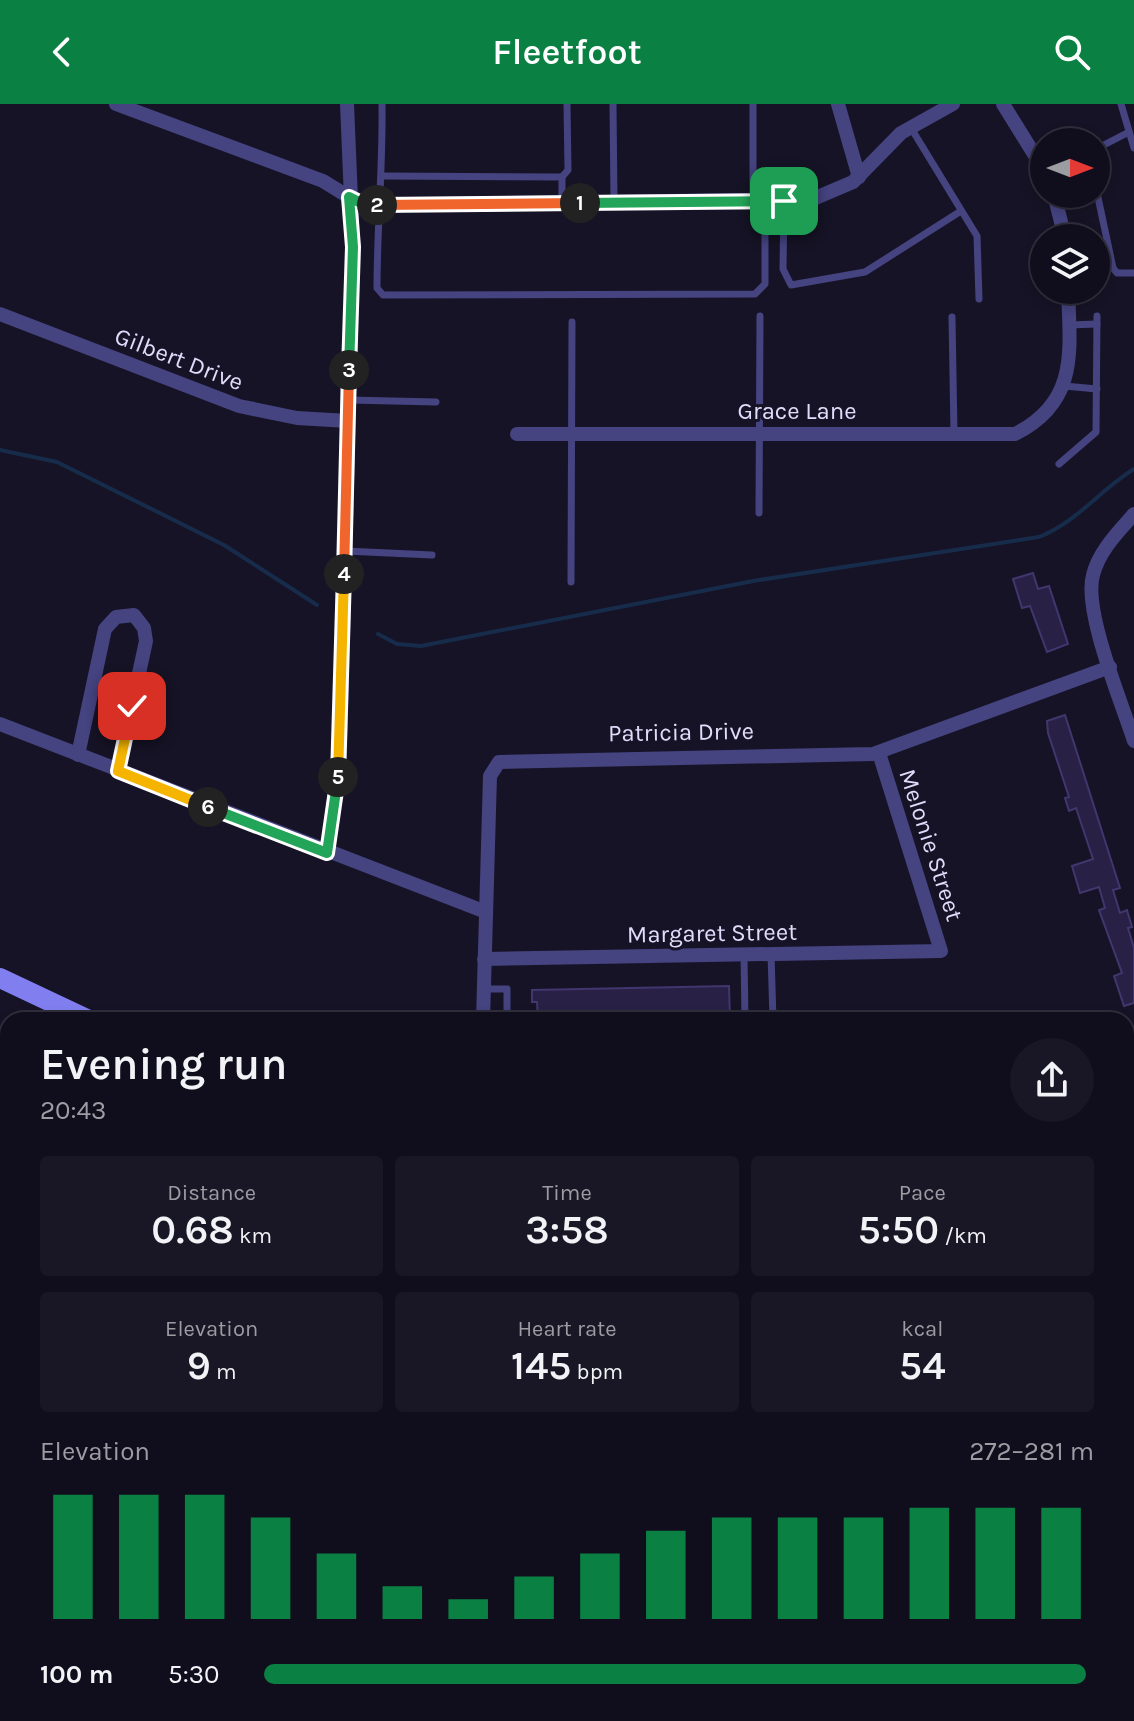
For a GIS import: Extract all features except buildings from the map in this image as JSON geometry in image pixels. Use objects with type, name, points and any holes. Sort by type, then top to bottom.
[{"type":"street","points":[[116,104],[323,181],[363,204],[377,205],[759,202],[822,197],[859,177],[910,126],[953,104]]},
{"type":"street","points":[[327,853],[340,752],[353,247],[347,104]]},
{"type":"street","points":[[838,104],[859,177]]},
{"type":"street","points":[[1003,104],[1030,147]]},
{"type":"street","points":[[1062,390],[1068,373],[1068,304]]},
{"type":"street","name":"Gilbert Drive","points":[[0,314],[239,406],[297,418],[348,421]]},
{"type":"street","name":"Grace Lane","points":[[517,434],[1015,434],[1025,429],[1062,390]]},
{"type":"street","points":[[1134,514],[1106,548],[1092,577],[1091,598],[1134,741]]},
{"type":"street","points":[[78,755],[105,629],[116,617],[134,615],[144,628],[146,641],[118,771]]},
{"type":"street","name":"Patricia Drive","points":[[483,1012],[490,776],[499,762],[879,753],[1110,667]]},
{"type":"street","points":[[0,724],[486,912]]},
{"type":"street","name":"Melonie Street","points":[[879,753],[941,951]]},
{"type":"street","name":"Margaret Street","points":[[484,959],[941,951]]},
{"type":"street","points":[[0,978],[72,1012]]},
{"type":"lane","points":[[382,104],[383,176],[377,205],[377,288],[390,297],[755,294],[765,284],[753,104]]},
{"type":"lane","points":[[562,203],[562,177],[568,170],[567,104]]},
{"type":"lane","points":[[613,104],[614,203]]},
{"type":"lane","points":[[1121,104],[1134,148]]},
{"type":"lane","points":[[910,126],[979,243],[979,299]]},
{"type":"lane","points":[[1110,142],[1129,132]]},
{"type":"lane","points":[[383,176],[562,177]]},
{"type":"lane","points":[[784,201],[783,269],[791,285],[865,272],[961,211]]},
{"type":"lane","points":[[1100,208],[1113,268],[1117,273],[1134,273]]},
{"type":"lane","points":[[759,513],[760,316]]},
{"type":"lane","points":[[952,317],[954,434]]},
{"type":"lane","points":[[1059,464],[1096,432],[1097,320],[1069,325]]},
{"type":"lane","points":[[571,582],[572,322]]},
{"type":"lane","points":[[1062,390],[1097,389]]},
{"type":"lane","points":[[349,400],[436,402]]},
{"type":"lane","points":[[345,551],[432,555]]},
{"type":"lane","points":[[771,954],[773,1012]]},
{"type":"lane","points":[[744,955],[745,1012]]},
{"type":"lane","points":[[483,989],[507,989],[507,1012]]},
{"type":"waterway","points":[[0,450],[57,462],[224,545],[317,605]]},
{"type":"waterway","points":[[378,634],[397,644],[421,646],[753,581],[1039,537],[1065,523],[1134,469]]},
{"type":"route","points":[[132,706],[118,771],[327,853],[340,752],[353,247],[349,197],[369,205],[784,201]]}]
